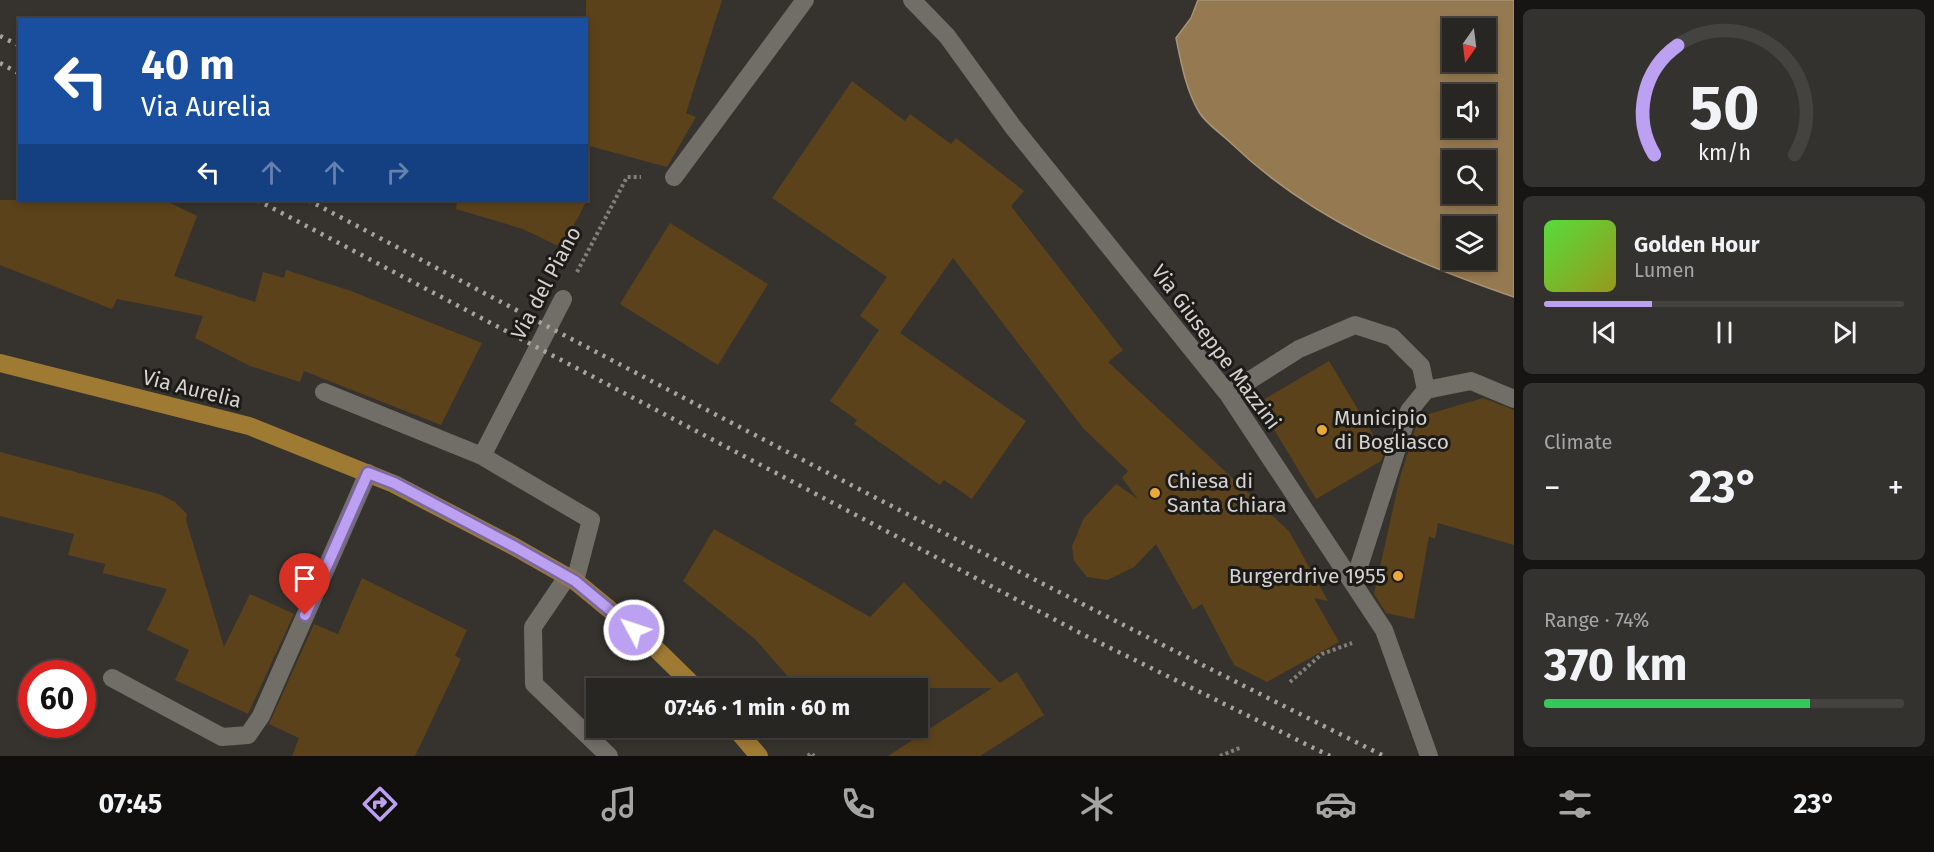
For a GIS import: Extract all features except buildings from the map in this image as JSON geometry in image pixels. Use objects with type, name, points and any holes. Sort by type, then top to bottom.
[{"type":"main road","name":"Via Aurelia","points":[[0,363],[249,426],[394,483],[571,579],[649,642],[686,678]]},
{"type":"main road","points":[[744,738],[759,756]]},
{"type":"street","points":[[674,177],[805,0]]},
{"type":"street","name":"Via Giuseppe Mazzini","points":[[912,0],[947,36],[1013,127],[1228,393],[1384,630],[1429,756]]},
{"type":"street","name":"Via del Piano","points":[[482,456],[563,299]]},
{"type":"street","points":[[1228,393],[1299,350],[1355,325],[1392,337],[1421,366],[1426,390]]},
{"type":"street","points":[[1354,582],[1409,411],[1426,390],[1471,381],[1514,399]]},
{"type":"street","points":[[324,392],[482,456],[591,520],[571,579],[533,627],[534,684],[609,756]]},
{"type":"street","points":[[112,678],[222,737],[248,735],[261,716],[368,473]]},
{"type":"path","name":"Via del Piano","points":[[563,299],[627,177],[674,177]]},
{"type":"path","points":[[1290,682],[1323,654],[1384,630]]},
{"type":"path","points":[[1220,756],[1242,747]]},
{"type":"path","points":[[808,756],[811,753],[814,756]]},
{"type":"shaded area","points":[[1198,0],[1514,0],[1514,297],[1438,269],[1364,236],[1329,217],[1263,171],[1206,121],[1199,112],[1184,76],[1176,38],[1191,18]]},
{"type":"railway","points":[[0,36],[18,45]]},
{"type":"railway","points":[[0,63],[18,73]]},
{"type":"railway","points":[[259,201],[1084,635],[1330,756]]},
{"type":"railway","points":[[310,201],[1113,620],[1384,756]]},
{"type":"place","name":"Municipio di Bogliasco","points":[[1322,430]]},
{"type":"place","name":"Chiesa di Santa Chiara","points":[[1155,493]]},
{"type":"place","name":"Burgerdrive 1955","points":[[1398,576]]},
{"type":"route","points":[[305,615],[368,473],[394,483],[575,581],[634,630]]}]
